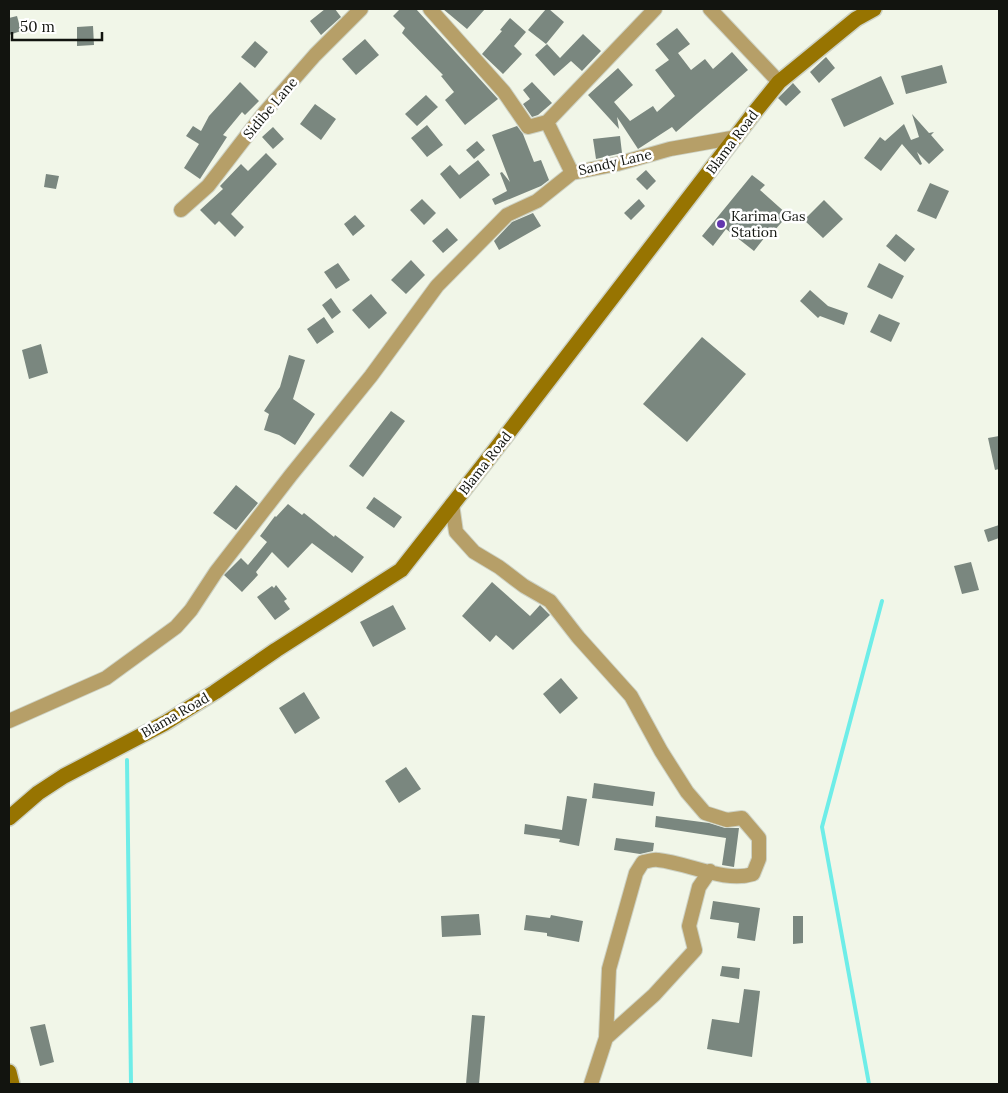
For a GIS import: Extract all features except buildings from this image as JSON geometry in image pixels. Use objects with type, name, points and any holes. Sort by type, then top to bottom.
[{"type":"street","name":"Sidibe Lane","points":[[181,210],[208,186],[314,55],[361,9]]},
{"type":"street","points":[[430,9],[504,92],[528,127],[547,122],[655,9]]},
{"type":"street","points":[[710,9],[779,82]]},
{"type":"street","name":"Blama Road","points":[[9,818],[38,793],[64,776],[174,718],[401,570],[779,82],[856,19],[874,9]]},
{"type":"street","name":"Sandy Lane","points":[[547,122],[572,173],[616,164],[670,149],[737,136]]},
{"type":"street","points":[[9,721],[106,678],[176,627],[191,610],[216,572],[285,482],[371,376],[437,286],[507,215],[537,201],[572,173]]},
{"type":"street","points":[[452,504],[456,532],[474,552],[550,601],[578,637],[631,696],[661,751],[687,792],[705,813],[726,820],[742,818],[760,838],[759,859],[753,874],[743,877],[727,876],[657,859],[643,862],[636,873],[609,969],[606,1038],[591,1084]]},
{"type":"street","points":[[606,1038],[654,996],[695,950],[689,926],[699,887],[710,871]]},
{"type":"street","points":[[9,1072],[12,1084]]},
{"type":"waterway","points":[[869,1084],[822,827],[882,601]]},
{"type":"waterway","points":[[127,760],[131,1084]]},
{"type":"place","name":"Karima Gas Station","points":[[721,224]]}]
